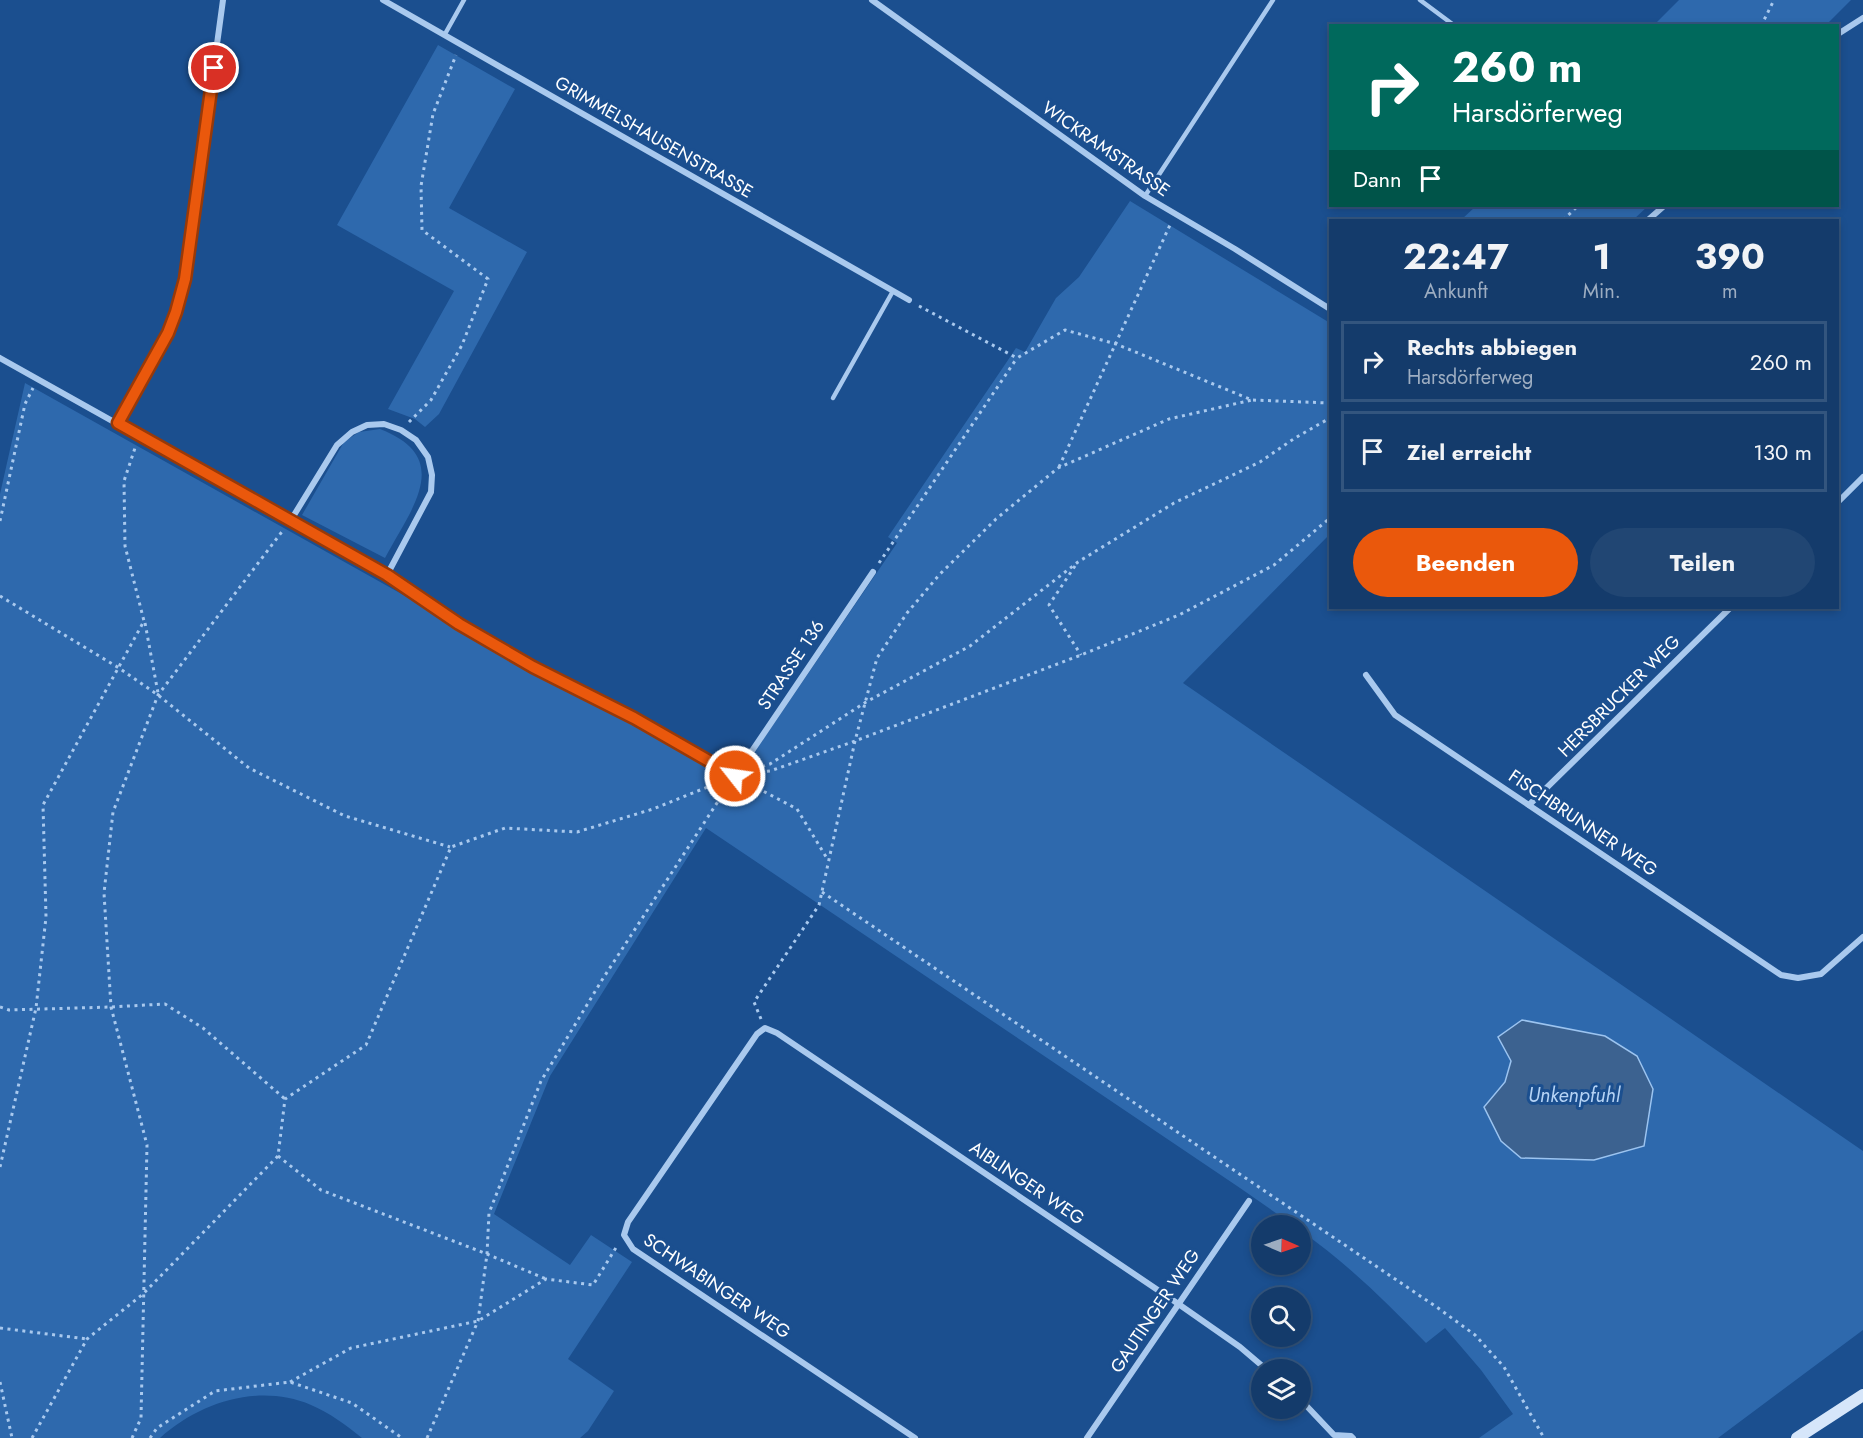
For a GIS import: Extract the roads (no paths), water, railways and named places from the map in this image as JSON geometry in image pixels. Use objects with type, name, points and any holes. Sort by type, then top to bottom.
[{"type":"main road","points":[[1797,1438],[1863,1395]]},
{"type":"street","points":[[118,423],[168,333],[185,279],[223,0]]},
{"type":"street","name":"GRIMMELSHAUSENSTRASSE","points":[[383,0],[909,300]]},
{"type":"street","name":"WICKRAMSTRASSE","points":[[872,0],[1145,196],[1329,308]]},
{"type":"street","points":[[1839,33],[1863,18]]},
{"type":"street","points":[[1649,219],[1663,207]]},
{"type":"street","points":[[0,358],[387,575],[431,492],[432,475],[428,457],[416,440],[401,429],[384,424],[367,425],[352,432],[337,445],[291,520]]},
{"type":"street","points":[[1839,501],[1863,477]]},
{"type":"street","name":"STRASSE 136","points":[[387,575],[459,624],[514,656],[634,718],[735,776],[873,572]]},
{"type":"street","name":"HERSBRUCKER WEG","points":[[1529,805],[1727,609]]},
{"type":"street","name":"FISCHBRUNNER WEG","points":[[1366,675],[1395,716],[1781,975],[1798,978],[1821,974],[1863,937]]},
{"type":"street","name":"SCHWABINGER WEG","points":[[765,1029],[757,1034],[628,1222],[624,1235],[633,1249],[915,1438]]},
{"type":"street","name":"AIBLINGER WEG","points":[[765,1029],[777,1033],[1177,1303],[1254,1359]]},
{"type":"street","name":"GAUTINGER WEG","points":[[1087,1438],[1177,1303],[1249,1201]]},
{"type":"street","points":[[1311,1410],[1335,1435],[1353,1438]]},
{"type":"lane","points":[[445,34],[464,0]]},
{"type":"lane","points":[[1145,196],[1273,0]]},
{"type":"lane","points":[[1420,0],[1452,24]]},
{"type":"lane","points":[[833,398],[893,291]]},
{"type":"water","name":"Unkenpfuhl","points":[[1522,1020],[1605,1036],[1637,1056],[1653,1089],[1644,1146],[1594,1160],[1521,1158],[1501,1141],[1484,1107],[1505,1082],[1511,1061],[1498,1037]]}]
